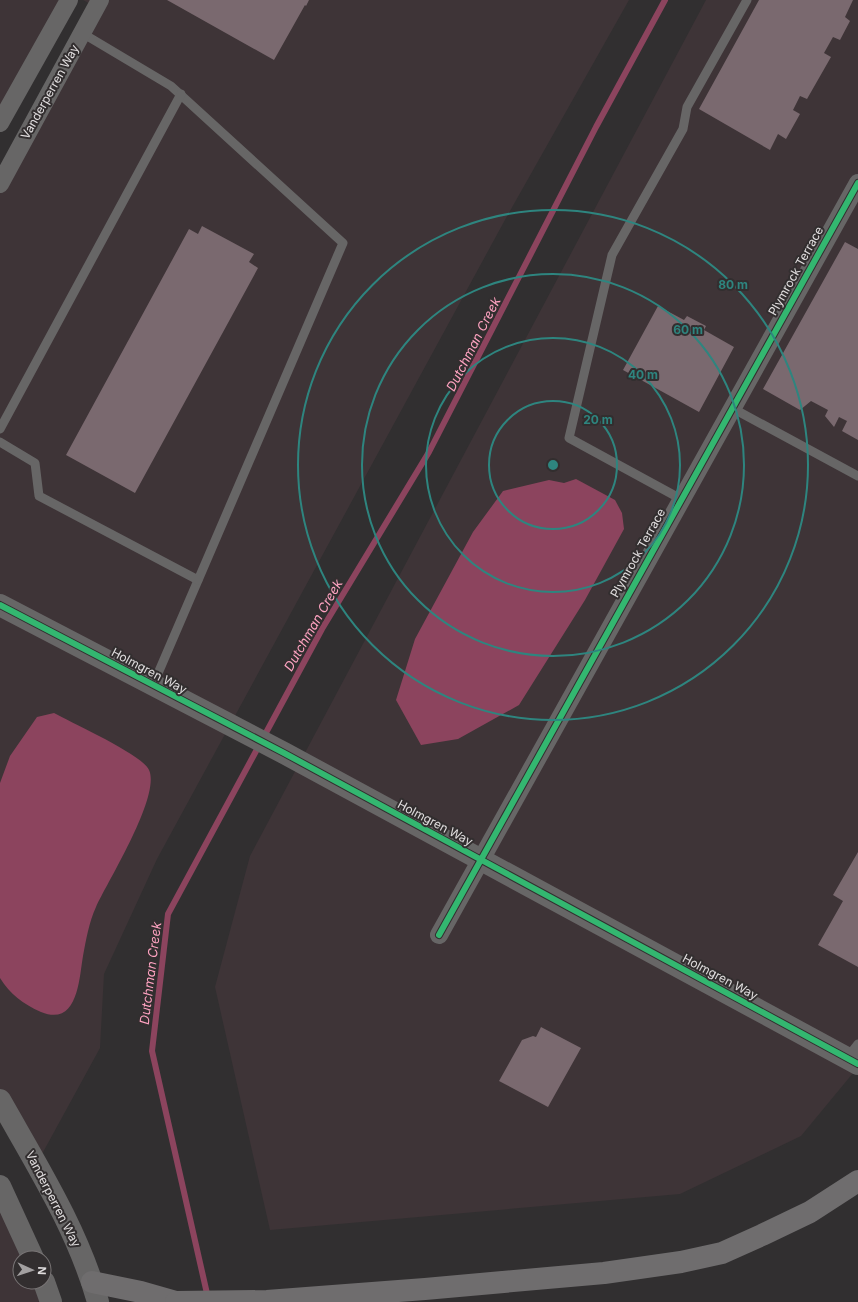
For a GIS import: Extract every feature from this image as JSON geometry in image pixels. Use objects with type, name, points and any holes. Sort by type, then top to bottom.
[{"type":"highway","points":[[95,1292],[141,1292],[176,1302],[267,1301],[604,1273],[681,1262],[722,1253],[762,1235],[810,1212],[858,1181]]},
{"type":"street","points":[[0,123],[69,0]]},
{"type":"street","name":"Vanderperren Way","points":[[0,184],[100,0]]},
{"type":"street","name":"Plymrock Terrace","points":[[439,935],[858,183]]},
{"type":"street","name":"Holmgren Way","points":[[0,605],[284,753],[480,859],[854,1056]]},
{"type":"street","name":"Vanderperren Way","points":[[0,1100],[67,1224],[95,1292]]},
{"type":"street","points":[[0,1186],[29,1250]]},
{"type":"street","points":[[47,1290],[52,1302]]},
{"type":"lane","points":[[681,499],[569,438],[612,255],[683,129],[687,107],[747,0]]},
{"type":"lane","points":[[82,33],[171,86],[181,94],[343,243],[153,685]]},
{"type":"lane","points":[[0,429],[181,94]]},
{"type":"lane","points":[[732,408],[858,476]]},
{"type":"lane","points":[[0,442],[35,463],[39,496],[198,580]]},
{"type":"shaded area","points":[[0,0],[69,0],[0,123]]},
{"type":"shaded area","points":[[83,0],[629,0],[506,218],[157,859],[104,974],[100,1048],[36,1165],[0,1100],[0,184],[96,7]]},
{"type":"shaded area","points":[[706,0],[858,0],[858,1067],[801,1136],[680,1194],[270,1230],[215,987],[250,856]]},
{"type":"shaded area","points":[[576,479],[615,500],[622,513],[624,529],[585,600],[519,705],[458,739],[421,745],[396,700],[415,639],[473,532],[503,491],[549,480],[564,483]]},
{"type":"shaded area","points":[[54,713],[134,756],[149,770],[151,782],[141,818],[91,919],[85,944],[78,988],[74,998],[69,1007],[63,1013],[53,1015],[41,1012],[28,1006],[8,989],[0,978],[0,783],[10,756],[37,717]]},
{"type":"shaded area","points":[[0,1186],[29,1250],[12,1250],[12,1290],[47,1290],[49,1295],[38,1302],[0,1302]]},
{"type":"building","points":[[167,0],[309,0],[274,60]]},
{"type":"building","points":[[759,0],[853,0],[845,17],[850,21],[840,40],[833,37],[824,53],[831,57],[807,99],[800,96],[793,110],[800,114],[786,139],[778,134],[770,150],[699,109]]},
{"type":"building","points":[[202,226],[254,254],[249,262],[258,268],[135,493],[66,455],[189,229],[198,234]]},
{"type":"building","points":[[845,242],[858,249],[858,440],[842,431],[847,421],[839,417],[834,427],[825,416],[828,410],[811,401],[800,410],[763,389]]},
{"type":"building","points":[[658,306],[684,320],[687,316],[706,326],[704,330],[734,347],[699,412],[623,370]]},
{"type":"building","points":[[858,852],[858,967],[818,945],[843,901],[833,895]]},
{"type":"building","points":[[541,1027],[581,1048],[548,1107],[499,1081],[522,1040],[533,1036],[536,1037]]},
{"type":"waterway","name":"Dutchman Creek","points":[[208,1298],[152,1051],[168,914],[322,629],[429,452],[596,127],[665,0]]},
{"type":"cycle path","points":[[439,935],[858,183]]},
{"type":"cycle path","points":[[0,605],[284,753],[858,1064]]}]
